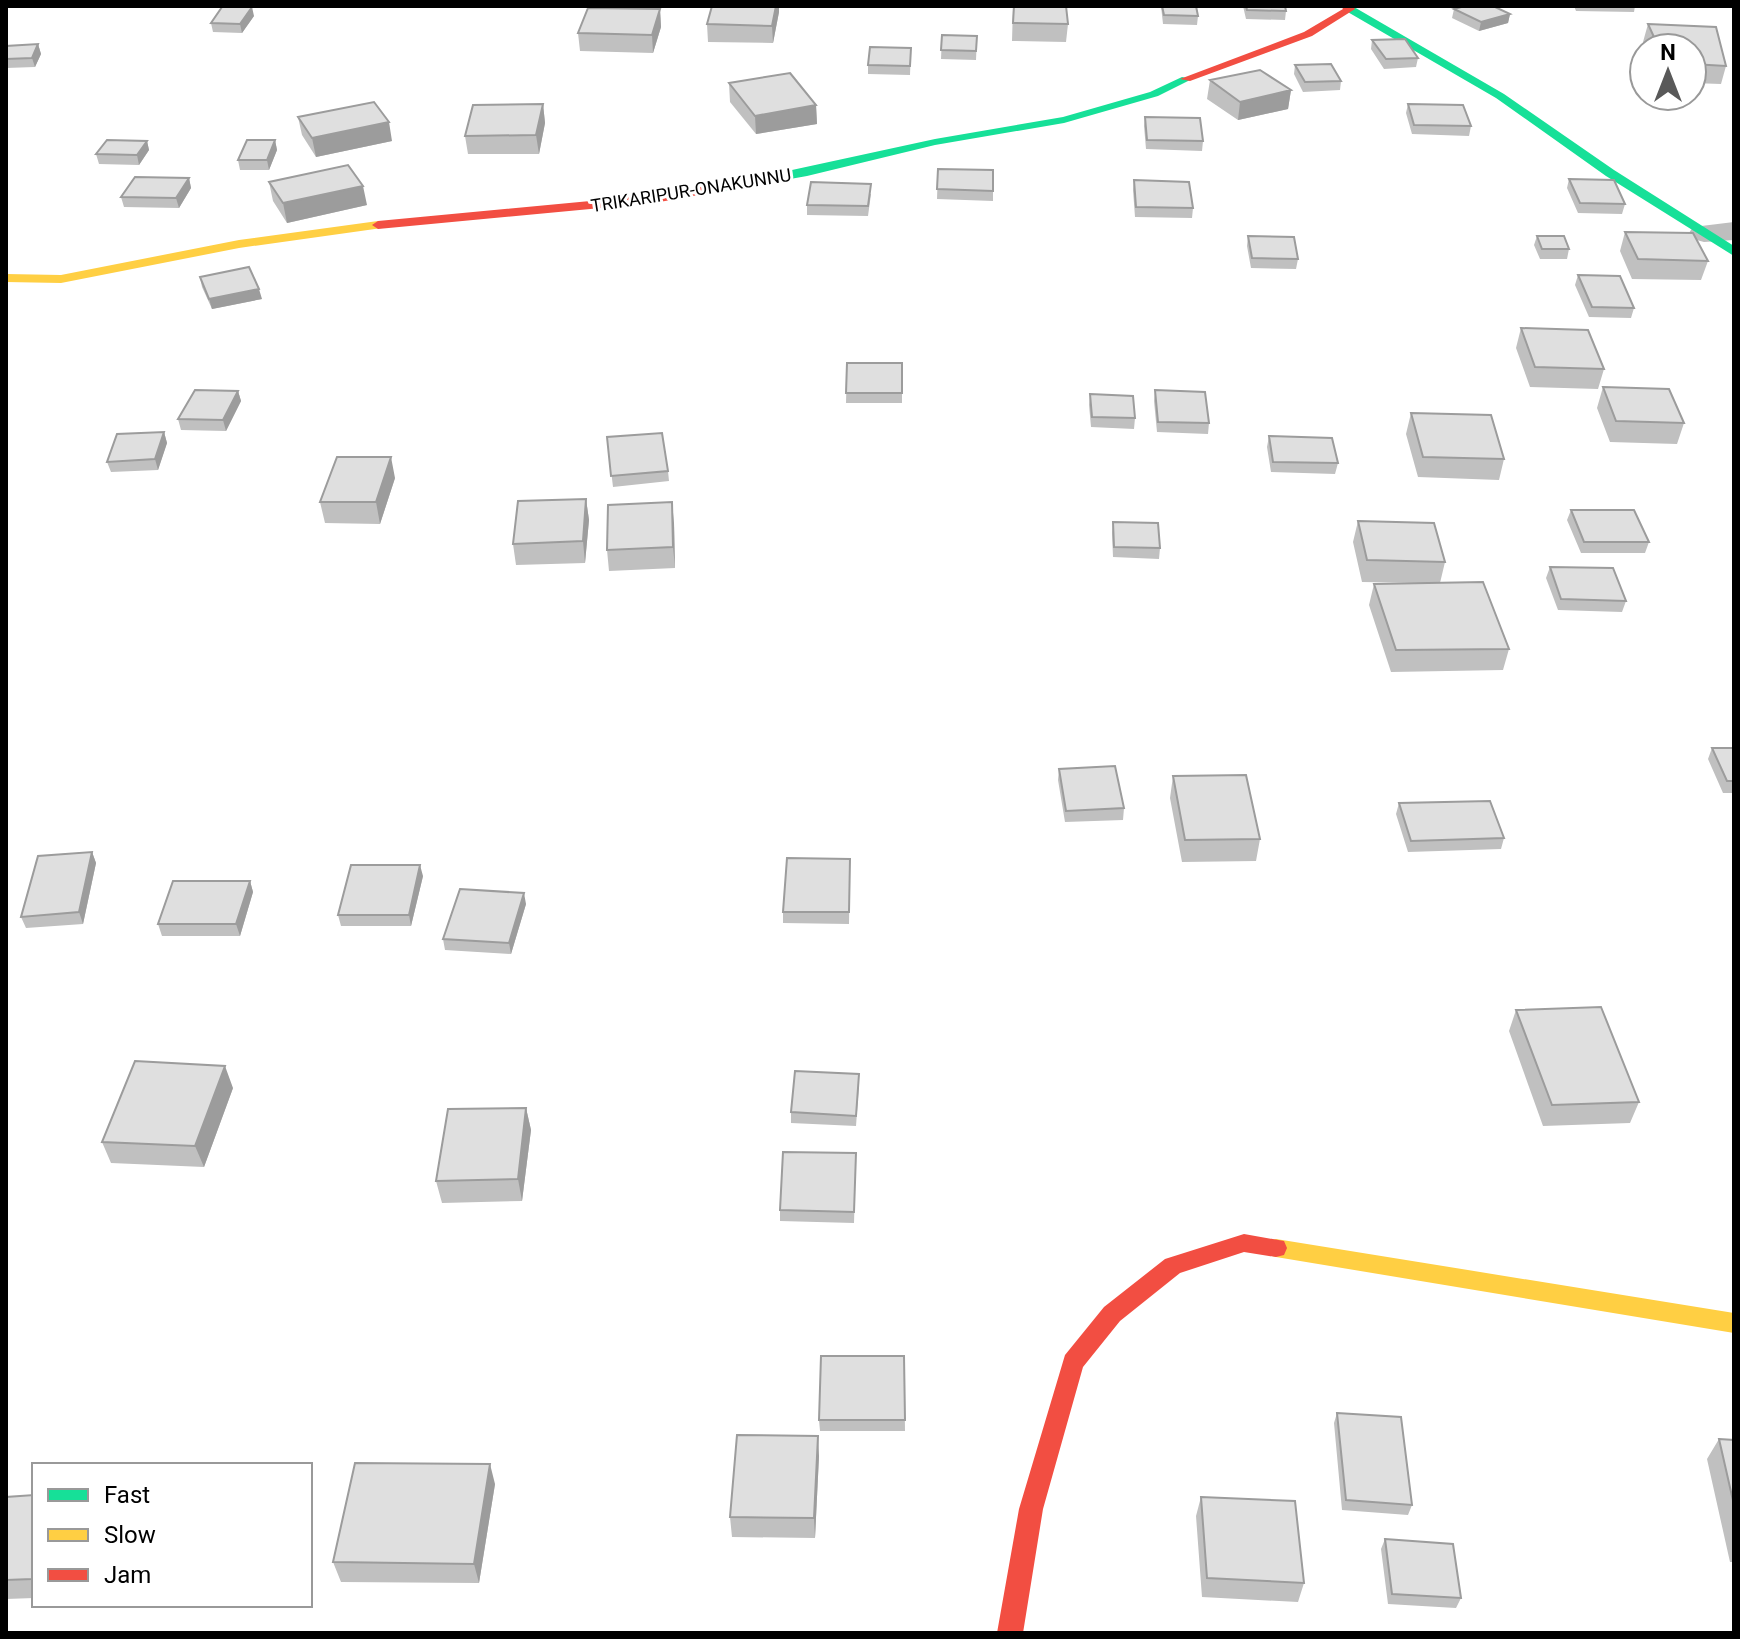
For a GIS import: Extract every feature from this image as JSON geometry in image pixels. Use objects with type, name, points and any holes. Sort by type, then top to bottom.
[{"type":"street","points":[[1348,7],[1500,96],[1610,173],[1719,232],[1734,252]]},
{"type":"street","name":"TRIKARIPUR-ONAKUNNU","points":[[6,278],[61,279],[239,244],[372,226],[654,199],[807,172],[935,142],[1064,120],[1154,94],[1204,71],[1308,34],[1348,7]]},
{"type":"street","points":[[1010,1633],[1031,1509],[1073,1362],[1112,1314],[1173,1266],[1244,1243],[1734,1323]]},
{"type":"building","points":[[712,6],[776,6],[772,26],[707,24]]},
{"type":"building","points":[[1014,6],[1066,6],[1068,24],[1013,23]]},
{"type":"building","points":[[1162,6],[1196,6],[1198,16],[1164,15]]},
{"type":"building","points":[[1246,6],[1285,6],[1286,11],[1247,10]]},
{"type":"building","points":[[1493,6],[1510,14],[1481,22],[1454,9]]},
{"type":"building","points":[[222,7],[252,7],[240,24],[211,23]]},
{"type":"building","points":[[588,8],[660,9],[652,35],[578,33]]},
{"type":"building","points":[[1648,24],[1716,27],[1726,66],[1708,65],[1708,32],[1652,32]]},
{"type":"building","points":[[942,35],[977,36],[976,51],[941,50]]},
{"type":"building","points":[[1405,39],[1418,58],[1386,59],[1372,40]]},
{"type":"building","points":[[38,44],[32,58],[6,59],[6,46]]},
{"type":"building","points":[[870,47],[911,48],[910,66],[868,65]]},
{"type":"building","points":[[1331,64],[1341,81],[1305,82],[1295,65]]},
{"type":"building","points":[[1260,70],[1291,90],[1240,102],[1210,80]]},
{"type":"building","points":[[790,73],[816,105],[755,116],[729,83]]},
{"type":"building","points":[[374,102],[389,122],[312,138],[298,117]]},
{"type":"building","points":[[543,104],[536,135],[465,136],[473,105]]},
{"type":"building","points":[[1408,104],[1463,105],[1471,126],[1414,125]]},
{"type":"building","points":[[1145,117],[1200,118],[1203,141],[1147,140]]},
{"type":"building","points":[[107,140],[147,141],[137,155],[96,154]]},
{"type":"building","points":[[247,140],[275,140],[267,160],[238,160]]},
{"type":"building","points":[[348,165],[363,186],[283,203],[269,182]]},
{"type":"building","points":[[938,169],[993,170],[993,191],[937,189]]},
{"type":"building","points":[[135,177],[189,178],[176,198],[121,197]]},
{"type":"building","points":[[1569,179],[1614,180],[1625,204],[1580,203]]},
{"type":"building","points":[[1134,180],[1189,182],[1193,208],[1136,207]]},
{"type":"building","points":[[811,182],[871,184],[868,206],[807,205]]},
{"type":"building","points":[[1625,232],[1693,233],[1708,261],[1638,259]]},
{"type":"building","points":[[1248,236],[1294,237],[1298,259],[1252,258]]},
{"type":"building","points":[[1537,236],[1564,236],[1569,249],[1542,249]]},
{"type":"building","points":[[249,267],[259,289],[209,299],[200,277]]},
{"type":"building","points":[[1578,275],[1620,276],[1634,308],[1592,307]]},
{"type":"building","points":[[1521,328],[1588,330],[1604,369],[1535,367]]},
{"type":"building","points":[[847,363],[902,363],[902,393],[846,393]]},
{"type":"building","points":[[1603,387],[1669,389],[1684,423],[1616,421]]},
{"type":"building","points":[[195,390],[238,391],[223,420],[178,419]]},
{"type":"building","points":[[1155,390],[1205,392],[1209,423],[1158,422]]},
{"type":"building","points":[[1090,394],[1133,396],[1135,418],[1092,417]]},
{"type":"building","points":[[1411,413],[1491,415],[1504,459],[1423,457]]},
{"type":"building","points":[[164,432],[155,459],[107,462],[117,434]]},
{"type":"building","points":[[662,433],[668,471],[611,476],[607,437]]},
{"type":"building","points":[[1269,436],[1332,438],[1338,463],[1273,462]]},
{"type":"building","points":[[337,457],[391,457],[376,502],[320,502]]},
{"type":"building","points":[[586,499],[583,541],[513,544],[518,501]]},
{"type":"building","points":[[672,502],[673,547],[607,550],[608,505]]},
{"type":"building","points":[[1571,510],[1634,510],[1649,542],[1584,542]]},
{"type":"building","points":[[1358,521],[1434,523],[1445,562],[1367,560]]},
{"type":"building","points":[[1113,522],[1158,523],[1160,548],[1114,547]]},
{"type":"building","points":[[1550,567],[1613,568],[1626,601],[1561,599]]},
{"type":"building","points":[[1483,582],[1509,649],[1396,650],[1374,584]]},
{"type":"building","points":[[1712,748],[1734,748],[1734,781],[1727,781]]},
{"type":"building","points":[[1115,766],[1124,808],[1066,811],[1059,769]]},
{"type":"building","points":[[1246,775],[1260,839],[1185,840],[1173,776]]},
{"type":"building","points":[[1490,801],[1504,838],[1411,841],[1399,803]]},
{"type":"building","points":[[92,852],[79,912],[21,917],[38,856]]},
{"type":"building","points":[[787,858],[850,859],[849,912],[783,912]]},
{"type":"building","points":[[351,865],[420,865],[409,915],[338,915]]},
{"type":"building","points":[[173,881],[250,881],[236,924],[158,924]]},
{"type":"building","points":[[460,889],[524,893],[509,943],[443,939]]},
{"type":"building","points":[[1601,1007],[1639,1102],[1552,1105],[1516,1010]]},
{"type":"building","points":[[135,1061],[225,1066],[195,1146],[102,1142]]},
{"type":"building","points":[[795,1071],[859,1074],[856,1116],[791,1112]]},
{"type":"building","points":[[526,1108],[518,1179],[436,1181],[448,1109]]},
{"type":"building","points":[[783,1152],[856,1153],[854,1212],[780,1210]]},
{"type":"building","points":[[821,1356],[904,1356],[905,1420],[819,1420]]},
{"type":"building","points":[[1337,1413],[1401,1417],[1412,1505],[1346,1500]]},
{"type":"building","points":[[737,1435],[818,1436],[814,1518],[730,1517]]},
{"type":"building","points":[[1719,1439],[1734,1440],[1734,1505]]},
{"type":"building","points":[[355,1463],[490,1464],[474,1564],[333,1562]]},
{"type":"building","points":[[32,1495],[32,1579],[6,1580],[6,1497]]},
{"type":"building","points":[[1201,1497],[1295,1501],[1304,1583],[1207,1578]]},
{"type":"building","points":[[1385,1539],[1453,1544],[1461,1598],[1392,1594]]},
{"type":"traffic: fast","points":[[1350,9],[1500,96],[1610,173],[1734,252]]},
{"type":"traffic: fast","points":[[711,189],[807,172],[935,142],[1064,120],[1154,94],[1186,79]]},
{"type":"traffic: slow","points":[[6,278],[61,279],[239,244],[378,225]]},
{"type":"traffic: slow","points":[[1276,1248],[1734,1323]]},
{"type":"traffic: jam","points":[[1186,79],[1308,34],[1350,9],[1346,6]]},
{"type":"traffic: jam","points":[[378,225],[654,199],[711,189]]},
{"type":"traffic: jam","points":[[1010,1633],[1031,1509],[1073,1362],[1112,1314],[1173,1266],[1244,1243],[1276,1248]]}]
